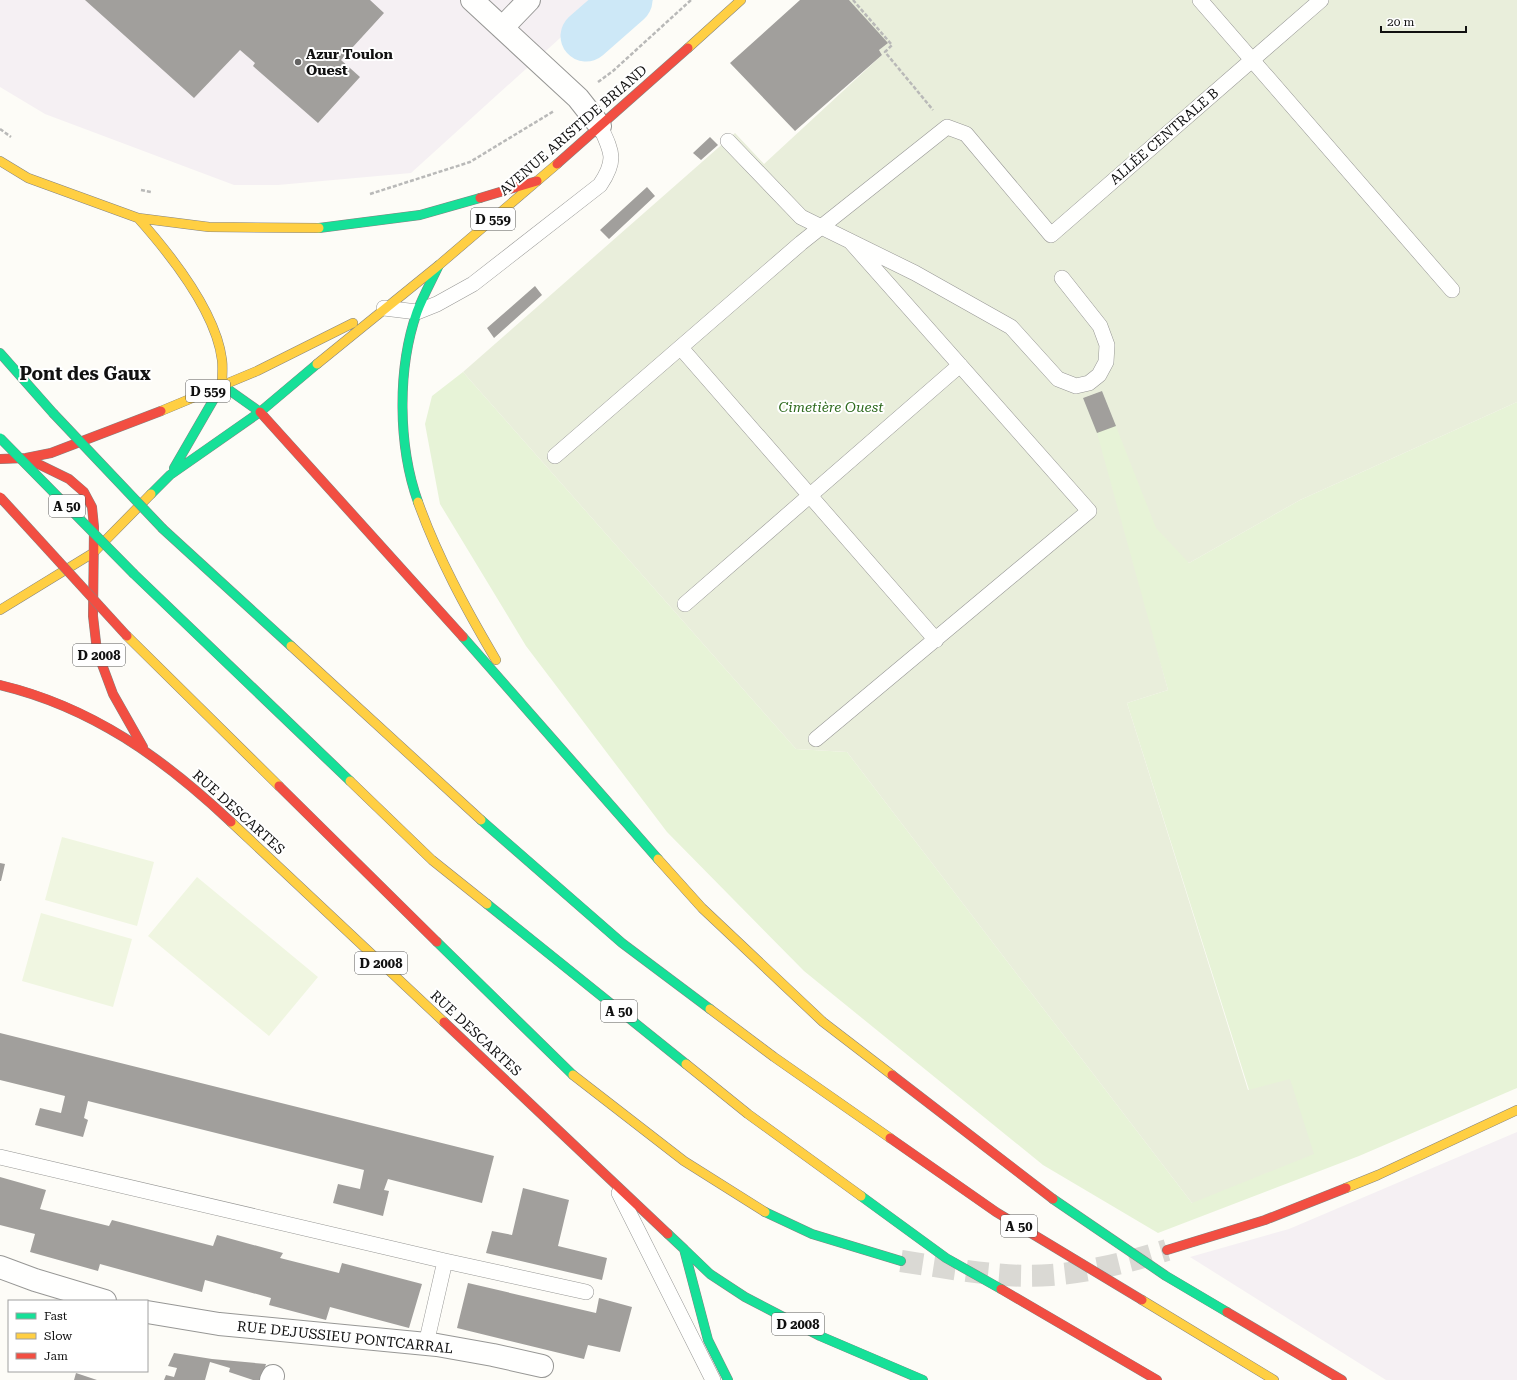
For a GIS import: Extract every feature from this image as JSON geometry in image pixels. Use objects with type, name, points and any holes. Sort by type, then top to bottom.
[{"type":"main road","name":"AVENUE ARISTIDE BRIAND","points":[[0,610],[93,553],[170,475],[260,412],[384,308],[439,265],[600,126],[741,0]]},
{"type":"main road","points":[[0,161],[28,178],[138,218],[209,227],[309,230],[420,215],[537,181]]},
{"type":"main road","points":[[138,218],[165,249],[193,288],[214,332],[222,360],[222,385],[170,475]]},
{"type":"main road","points":[[439,265],[417,312],[405,358],[403,420],[411,482],[428,530],[466,609],[518,697]]},
{"type":"main road","name":"AVENUE ARISTIDE BRIAND","points":[[0,459],[26,458],[51,453],[174,406],[257,371],[384,308]]},
{"type":"main road","name":"A 50","points":[[0,353],[53,414],[163,529],[482,821],[622,943],[774,1058],[996,1212],[1274,1380]]},
{"type":"main road","points":[[222,385],[260,412],[518,697],[564,753],[702,908],[823,1022],[1068,1210],[1166,1276],[1342,1380]]},
{"type":"main road","name":"A 50","points":[[0,438],[134,574],[432,860],[748,1114],[946,1258],[1032,1306],[1157,1380]]},
{"type":"main road","name":"RUE DESCARTES","points":[[26,458],[67,477],[80,488],[90,502],[94,521],[93,553],[95,638],[101,664],[120,708],[143,748]]},
{"type":"main road","points":[[0,497],[127,636],[563,1067],[642,1130],[702,1175],[763,1211],[806,1230],[855,1248],[902,1261]]},
{"type":"main road","name":"RUE DESCARTES","points":[[0,685],[33,694],[73,709],[143,748],[212,804],[684,1249]]},
{"type":"main road","points":[[1167,1250],[1265,1220],[1378,1175],[1517,1110]]},
{"type":"main road","points":[[684,1249],[708,1340],[728,1380]]},
{"type":"main road","name":"D 2008","points":[[684,1249],[710,1274],[745,1297],[820,1336],[923,1380]]},
{"type":"street","points":[[472,0],[503,27],[578,98],[600,126]]},
{"type":"street","points":[[503,27],[529,0]]},
{"type":"street","points":[[0,1267],[35,1280],[102,1300]]},
{"type":"street","name":"RUE DEJUSSIEU PONTCARRAL","points":[[148,1312],[219,1324],[342,1334],[426,1344],[493,1354],[542,1366]]},
{"type":"lane","points":[[1200,0],[1452,290]]},
{"type":"lane","name":"ALLÉE CENTRALE B","points":[[947,127],[966,134],[1051,235],[1321,0]]},
{"type":"lane","points":[[384,308],[417,312],[437,304],[473,284],[600,185],[610,171],[612,151],[600,126]]},
{"type":"lane","points":[[555,456],[821,227],[947,127]]},
{"type":"lane","points":[[728,141],[801,217],[915,273],[1011,327],[1058,379],[1076,386],[1090,383],[1099,375],[1106,362],[1107,345],[1100,326],[1062,278]]},
{"type":"lane","points":[[816,739],[1089,511],[850,241]]},
{"type":"lane","points":[[681,348],[936,640]]},
{"type":"lane","points":[[685,604],[809,494],[960,365]]},
{"type":"lane","points":[[0,1157],[445,1261],[586,1292]]},
{"type":"lane","points":[[614,1183],[712,1380]]},
{"type":"lane","points":[[426,1344],[445,1261]]},
{"type":"path","points":[[365,195],[470,162],[578,98],[613,71],[691,0]]},
{"type":"path","points":[[853,0],[892,45],[885,52],[947,127]]},
{"type":"path","points":[[0,129],[12,137]]},
{"type":"path","points":[[133,187],[156,193]]},
{"type":"shaded area","points":[[0,0],[602,0],[411,173],[278,185],[234,185],[45,114],[0,87]]},
{"type":"shaded area","points":[[1517,1132],[1517,1380],[1386,1380],[1190,1257],[1289,1229]]},
{"type":"green space","name":"Cimetière Ouest","points":[[849,0],[1517,0],[1517,402],[1300,500],[1189,563],[1156,528],[1102,391],[1083,398],[1097,433],[1168,690],[1127,703],[1248,1090],[1290,1079],[1314,1154],[1192,1203],[847,752],[796,749],[463,372],[735,133],[764,164],[882,55],[879,50],[887,43]]},
{"type":"green space","points":[[463,372],[796,749],[847,752],[1192,1203],[1249,1090],[1127,703],[1168,690],[1083,398],[1102,391],[1116,426],[1189,563],[1300,500],[1517,402],[1517,1088],[1359,1156],[1158,1233],[1043,1165],[804,971],[667,832],[526,646],[440,504],[425,424],[432,396]]},
{"type":"green space","points":[[62,837],[154,862],[137,926],[45,900]]},
{"type":"green space","points":[[197,877],[318,977],[269,1036],[148,936]]},
{"type":"green space","points":[[41,913],[132,939],[113,1007],[22,981]]},
{"type":"water","points":[[601,0],[653,0],[637,12],[601,50],[582,25]]},
{"type":"building","name":"Azur Toulon Ouest","points":[[85,0],[370,0],[384,13],[341,60],[360,77],[318,123],[253,66],[255,63],[240,50],[194,98]]},
{"type":"building","points":[[800,0],[849,0],[888,43],[879,50],[882,55],[795,131],[730,63]]},
{"type":"building","points":[[710,137],[718,145],[701,160],[693,153]]},
{"type":"building","points":[[647,187],[655,196],[609,239],[600,230]]},
{"type":"building","points":[[535,286],[542,295],[494,338],[487,328]]},
{"type":"building","points":[[1102,391],[1116,426],[1097,433],[1083,398]]},
{"type":"building","points":[[0,863],[5,864],[1,881],[0,881]]},
{"type":"building","points":[[0,1033],[494,1156],[482,1203],[388,1179],[384,1190],[389,1191],[383,1216],[333,1203],[338,1184],[360,1189],[364,1170],[88,1101],[84,1118],[88,1120],[83,1137],[35,1125],[40,1108],[61,1113],[65,1096],[0,1080]]},
{"type":"building","points":[[0,1177],[46,1190],[40,1209],[109,1226],[112,1220],[213,1246],[217,1235],[283,1253],[280,1258],[339,1273],[342,1263],[422,1284],[409,1328],[330,1307],[326,1320],[269,1305],[271,1298],[205,1280],[202,1292],[100,1264],[98,1271],[30,1252],[35,1234],[0,1225]]},
{"type":"building","points":[[523,1188],[569,1200],[558,1246],[607,1258],[602,1280],[486,1253],[492,1231],[512,1235]]},
{"type":"building","points":[[468,1283],[596,1313],[599,1298],[632,1307],[620,1352],[588,1345],[584,1359],[457,1328]]},
{"type":"building","points":[[174,1353],[212,1359],[266,1364],[261,1380],[253,1380],[229,1372],[230,1368],[210,1362],[205,1380],[164,1380],[166,1375],[174,1377],[177,1368],[168,1366]]},
{"type":"building","points":[[76,1373],[97,1380],[74,1380]]},
{"type":"waterway","points":[[586,36],[627,0]]},
{"type":"tunnel","points":[[901,1261],[976,1272],[1032,1276],[1066,1274],[1095,1269],[1167,1250]]},
{"type":"traffic: fast","points":[[319,228],[420,215],[480,198]]},
{"type":"traffic: fast","points":[[418,502],[411,480],[407,457],[402,407],[403,382],[410,334],[417,312],[439,265]]},
{"type":"traffic: fast","points":[[0,353],[53,413]]},
{"type":"traffic: fast","points":[[151,494],[170,475],[260,412],[317,364]]},
{"type":"traffic: fast","points":[[174,468],[222,385],[260,412]]},
{"type":"traffic: fast","points":[[53,413],[163,529]]},
{"type":"traffic: fast","points":[[0,438],[134,574]]},
{"type":"traffic: fast","points":[[163,529],[291,646]]},
{"type":"traffic: fast","points":[[134,574],[350,781]]},
{"type":"traffic: fast","points":[[463,637],[658,859]]},
{"type":"traffic: fast","points":[[481,820],[622,943],[710,1009]]},
{"type":"traffic: fast","points":[[487,904],[686,1064]]},
{"type":"traffic: fast","points":[[437,942],[573,1075]]},
{"type":"traffic: fast","points":[[861,1196],[946,1258],[1001,1289]]},
{"type":"traffic: fast","points":[[1053,1199],[1166,1276],[1227,1312]]},
{"type":"traffic: fast","points":[[765,1212],[812,1234],[901,1261]]},
{"type":"traffic: fast","points":[[668,1234],[684,1249],[708,1340],[728,1380]]},
{"type":"traffic: fast","points":[[684,1249],[710,1274],[745,1297],[820,1336],[923,1380]]},
{"type":"traffic: slow","points":[[688,48],[741,0]]},
{"type":"traffic: slow","points":[[0,161],[28,178],[138,218],[209,227],[319,228]]},
{"type":"traffic: slow","points":[[317,364],[439,265],[557,164]]},
{"type":"traffic: slow","points":[[138,218],[164,248],[190,284],[211,322],[218,341],[222,360],[222,385]]},
{"type":"traffic: slow","points":[[161,411],[257,371],[353,323]]},
{"type":"traffic: slow","points":[[0,610],[93,553],[151,494]]},
{"type":"traffic: slow","points":[[418,502],[434,543],[453,583],[496,660]]},
{"type":"traffic: slow","points":[[127,636],[279,786]]},
{"type":"traffic: slow","points":[[291,646],[481,820]]},
{"type":"traffic: slow","points":[[350,781],[432,860],[487,904]]},
{"type":"traffic: slow","points":[[231,822],[444,1022]]},
{"type":"traffic: slow","points":[[658,859],[702,908],[823,1022],[892,1075]]},
{"type":"traffic: slow","points":[[710,1009],[774,1057],[890,1138]]},
{"type":"traffic: slow","points":[[686,1064],[748,1114],[861,1196]]},
{"type":"traffic: slow","points":[[573,1075],[684,1161],[765,1212]]},
{"type":"traffic: slow","points":[[1346,1188],[1378,1175],[1517,1110]]},
{"type":"traffic: slow","points":[[1142,1300],[1274,1380]]},
{"type":"traffic: jam","points":[[557,164],[688,48]]},
{"type":"traffic: jam","points":[[480,198],[537,181]]},
{"type":"traffic: jam","points":[[0,459],[26,458],[51,453],[161,411]]},
{"type":"traffic: jam","points":[[260,412],[463,637]]},
{"type":"traffic: jam","points":[[26,458],[69,479],[84,492],[92,507],[94,527],[93,616],[97,651],[113,694],[143,747]]},
{"type":"traffic: jam","points":[[0,497],[127,636]]},
{"type":"traffic: jam","points":[[0,685],[34,695],[96,721],[152,756],[231,822]]},
{"type":"traffic: jam","points":[[279,786],[437,942]]},
{"type":"traffic: jam","points":[[444,1022],[668,1234]]},
{"type":"traffic: jam","points":[[892,1075],[1053,1199]]},
{"type":"traffic: jam","points":[[890,1138],[996,1212],[1142,1300]]},
{"type":"traffic: jam","points":[[1167,1250],[1265,1220],[1346,1188]]},
{"type":"traffic: jam","points":[[1001,1289],[1157,1380]]},
{"type":"traffic: jam","points":[[1227,1312],[1342,1380]]},
{"type":"place","name":"Azur Toulon Ouest","points":[[298,62]]},
{"type":"district","name":"Pont des Gaux","points":[[85,373]]}]
